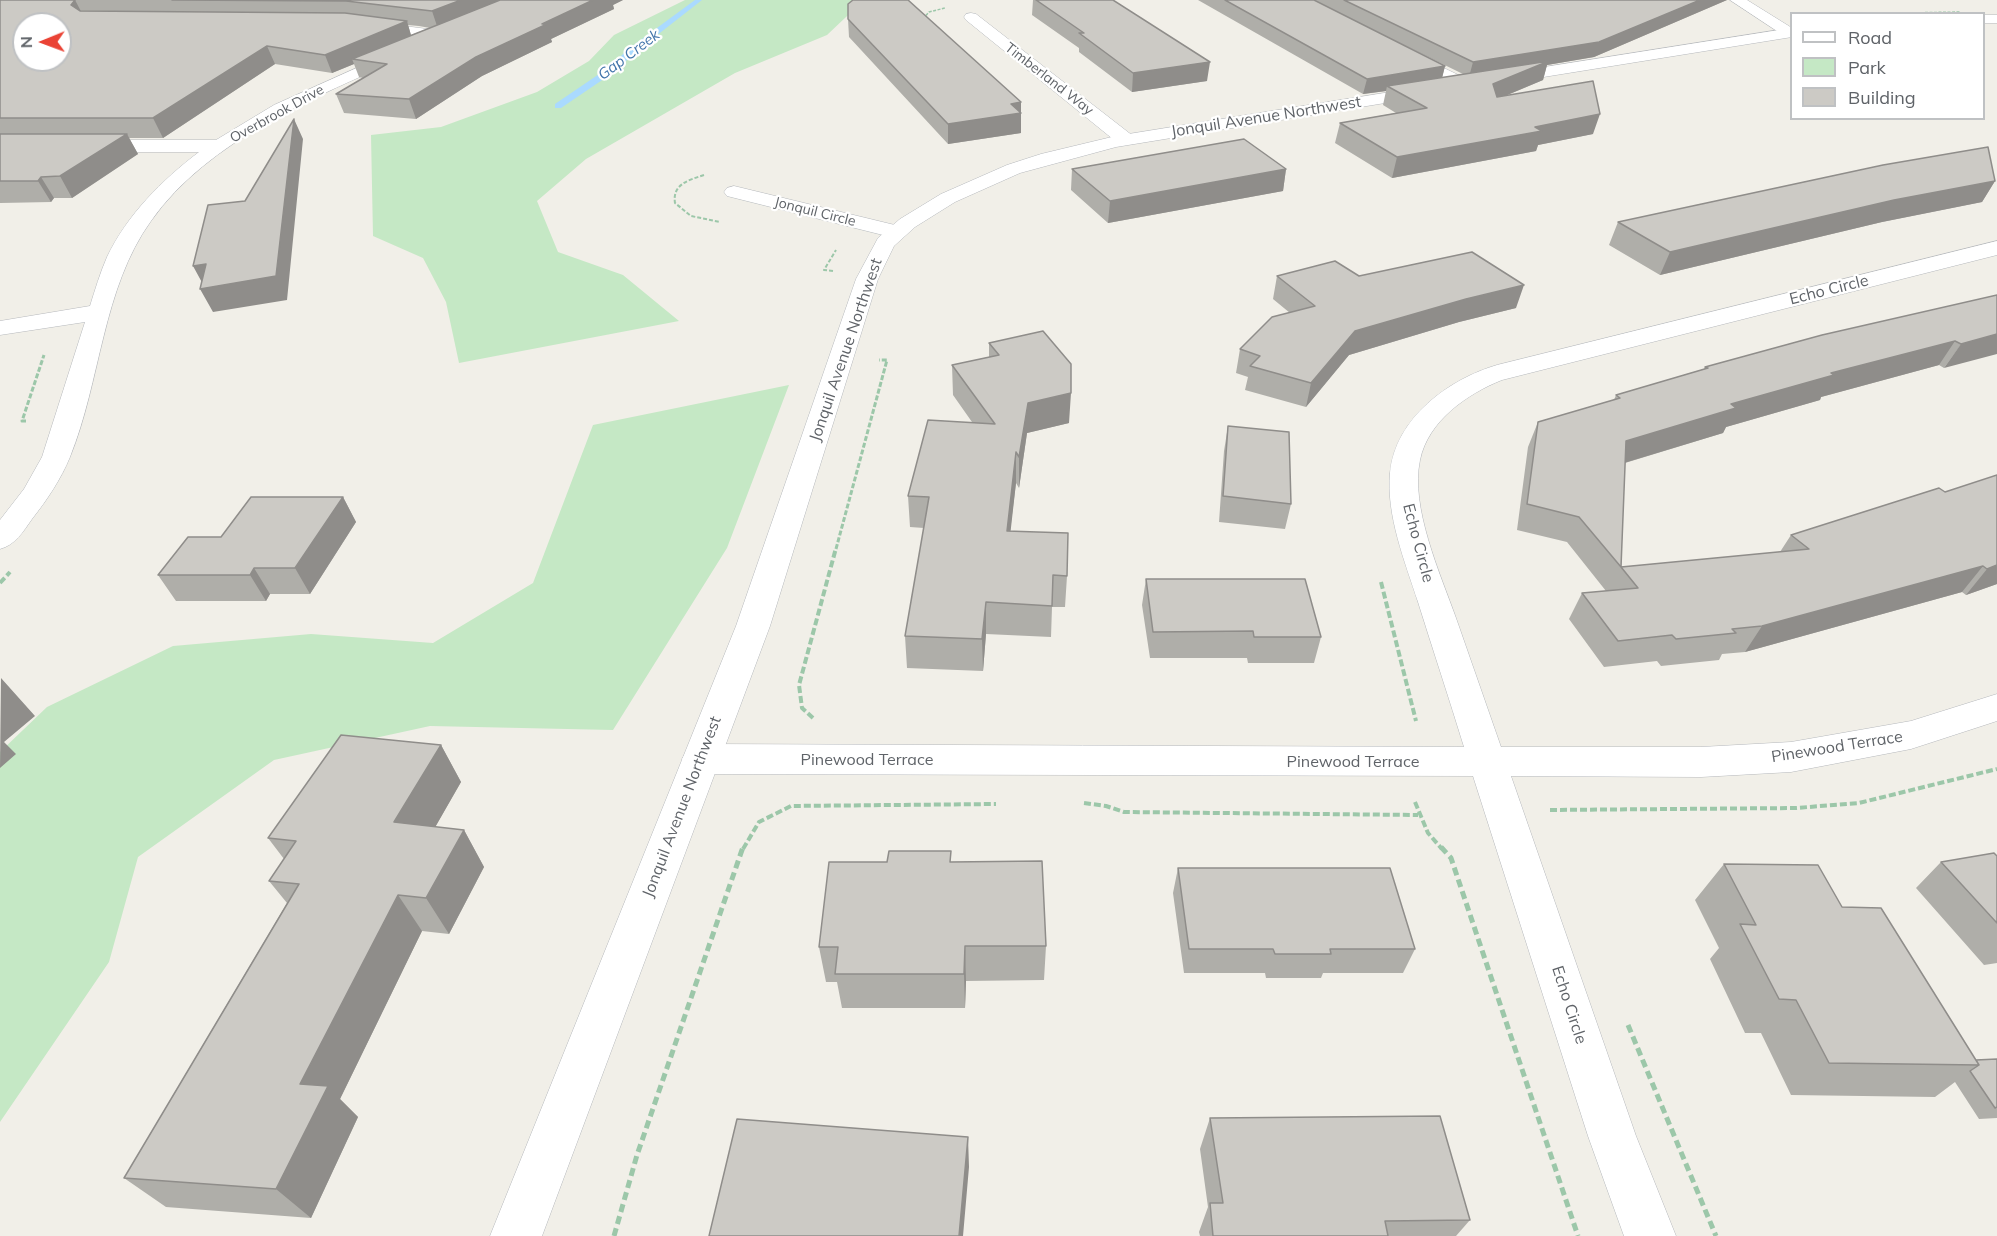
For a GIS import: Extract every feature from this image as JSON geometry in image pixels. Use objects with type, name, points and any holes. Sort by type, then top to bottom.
[{"type":"street","points":[[1737,0],[1790,32]]},
{"type":"street","name":"Timberland Way","points":[[971,17],[1126,140]]},
{"type":"street","points":[[352,24],[443,36]]},
{"type":"street","name":"Overbrook Drive","points":[[0,539],[27,508],[61,446],[119,254],[145,212],[170,185],[220,146],[253,125],[319,89],[464,27]]},
{"type":"street","name":"Jonquil Avenue Northwest","points":[[516,1236],[753,626],[870,274],[882,250],[895,232],[930,208],[970,186],[1009,170],[1059,154],[1126,140],[1790,32]]},
{"type":"street","points":[[1392,48],[1464,85]]},
{"type":"street","points":[[0,146],[220,146]]},
{"type":"street","name":"Jonquil Circle","points":[[734,192],[895,232]]},
{"type":"street","name":"Echo Circle","points":[[1650,1236],[1612,1136],[1423,568],[1407,508],[1404,470],[1414,437],[1450,397],[1481,379],[1533,363],[1997,248]]},
{"type":"street","points":[[0,328],[100,312]]},
{"type":"street","name":"Pinewood Terrace","points":[[701,759],[1701,762],[1791,757],[1911,735],[1997,707]]},
{"type":"path","points":[[923,23],[924,17],[929,12],[948,8]]},
{"type":"path","points":[[861,224],[834,253],[824,270],[870,274]]},
{"type":"path","points":[[815,721],[802,708],[799,685],[887,360],[842,358]]},
{"type":"path","points":[[1380,580],[1418,728],[1404,762],[1418,815],[1428,833],[1451,858],[1578,1236]]},
{"type":"path","points":[[1079,803],[1124,812],[1418,815]]},
{"type":"path","points":[[614,1236],[637,1155],[743,848],[759,822],[790,806],[999,804]]},
{"type":"path","points":[[1624,1017],[1716,1236]]},
{"type":"green space","points":[[685,0],[864,0],[827,35],[735,73],[586,159],[537,201],[558,252],[623,275],[679,321],[459,363],[446,302],[423,258],[373,236],[371,135],[441,127],[537,92],[589,61],[614,35]]},
{"type":"green space","points":[[789,385],[727,548],[613,730],[430,726],[274,760],[138,857],[109,962],[0,1122],[0,752],[47,707],[173,646],[311,634],[433,643],[533,583],[593,425]]},
{"type":"building","points":[[0,0],[75,0],[71,5],[80,11],[345,13],[407,21],[325,55],[267,46],[153,118],[0,118]]},
{"type":"building","points":[[172,0],[461,0],[432,11],[346,1]]},
{"type":"building","points":[[500,0],[593,0],[476,57],[409,99],[336,94],[387,64],[352,59]]},
{"type":"building","points":[[853,0],[908,0],[1021,102],[1011,104],[1021,113],[948,124],[848,19],[848,4]]},
{"type":"building","points":[[1036,0],[1113,0],[1210,62],[1133,73],[1079,33],[1084,33]]},
{"type":"building","points":[[1225,0],[1314,0],[1445,66],[1367,79]]},
{"type":"building","points":[[1344,0],[1700,0],[1599,42],[1473,62]]},
{"type":"building","points":[[1549,61],[1493,84],[1497,97],[1593,81],[1600,114],[1535,127],[1542,131],[1397,157],[1340,123],[1427,108],[1387,86]]},
{"type":"building","points":[[294,119],[276,276],[200,289],[206,264],[193,266],[208,205],[245,201]]},
{"type":"building","points":[[0,134],[127,134],[60,176],[41,177],[38,181],[0,181]]},
{"type":"building","points":[[1244,139],[1286,169],[1110,201],[1072,169]]},
{"type":"building","points":[[1988,147],[1995,181],[1894,200],[1670,252],[1618,222],[1883,165]]},
{"type":"building","points":[[1472,252],[1524,285],[1355,331],[1311,383],[1250,366],[1260,356],[1240,349],[1272,317],[1315,306],[1277,276],[1335,261],[1359,276]]},
{"type":"building","points":[[1997,295],[1997,334],[1961,344],[1955,341],[1831,373],[1834,375],[1731,404],[1736,408],[1626,441],[1621,567],[1579,517],[1527,504],[1538,422],[1620,398],[1616,395],[1708,368],[1705,367],[1822,335]]},
{"type":"building","points":[[1043,331],[1071,364],[1071,393],[1028,403],[1019,457],[1016,452],[1007,531],[1068,533],[1067,576],[1053,575],[1052,606],[986,602],[982,639],[905,636],[929,497],[908,496],[928,420],[995,424],[952,365],[999,355],[989,343]]},
{"type":"building","points":[[1228,426],[1289,432],[1291,504],[1223,496]]},
{"type":"building","points":[[1997,475],[1997,565],[1987,569],[1983,566],[1762,626],[1732,629],[1736,633],[1676,639],[1672,635],[1618,641],[1582,593],[1638,588],[1621,567],[1809,549],[1791,535],[1939,488],[1945,492]]},
{"type":"building","points":[[251,497],[343,497],[295,568],[254,568],[250,575],[158,575],[188,537],[221,537]]},
{"type":"building","points":[[1146,579],[1305,579],[1321,637],[1254,637],[1253,631],[1153,632]]},
{"type":"building","points":[[341,735],[441,745],[394,822],[464,830],[426,898],[398,895],[300,1084],[328,1086],[276,1189],[124,1178],[299,884],[269,881],[296,841],[268,838]]},
{"type":"building","points":[[889,851],[951,851],[950,862],[1042,861],[1046,946],[965,946],[964,974],[835,974],[838,947],[819,947],[829,862],[887,862]]},
{"type":"building","points":[[1994,853],[1997,856],[1997,923],[1941,862]]},
{"type":"building","points":[[1724,864],[1818,865],[1842,907],[1881,908],[1979,1065],[1829,1063],[1796,1000],[1779,999],[1740,924],[1756,925]]},
{"type":"building","points":[[1178,868],[1390,868],[1415,949],[1330,949],[1331,954],[1275,954],[1273,949],[1189,949]]},
{"type":"building","points":[[1997,1059],[1997,1107],[1995,1108],[1970,1071],[1979,1065],[1976,1060]]},
{"type":"building","points":[[1440,1116],[1470,1220],[1385,1221],[1388,1236],[1213,1236],[1210,1203],[1223,1203],[1210,1118]]},
{"type":"building","points":[[737,1119],[968,1137],[959,1236],[709,1236]]},
{"type":"waterway","name":"Gap Creek","points":[[558,106],[614,68],[630,52],[699,0]]}]
